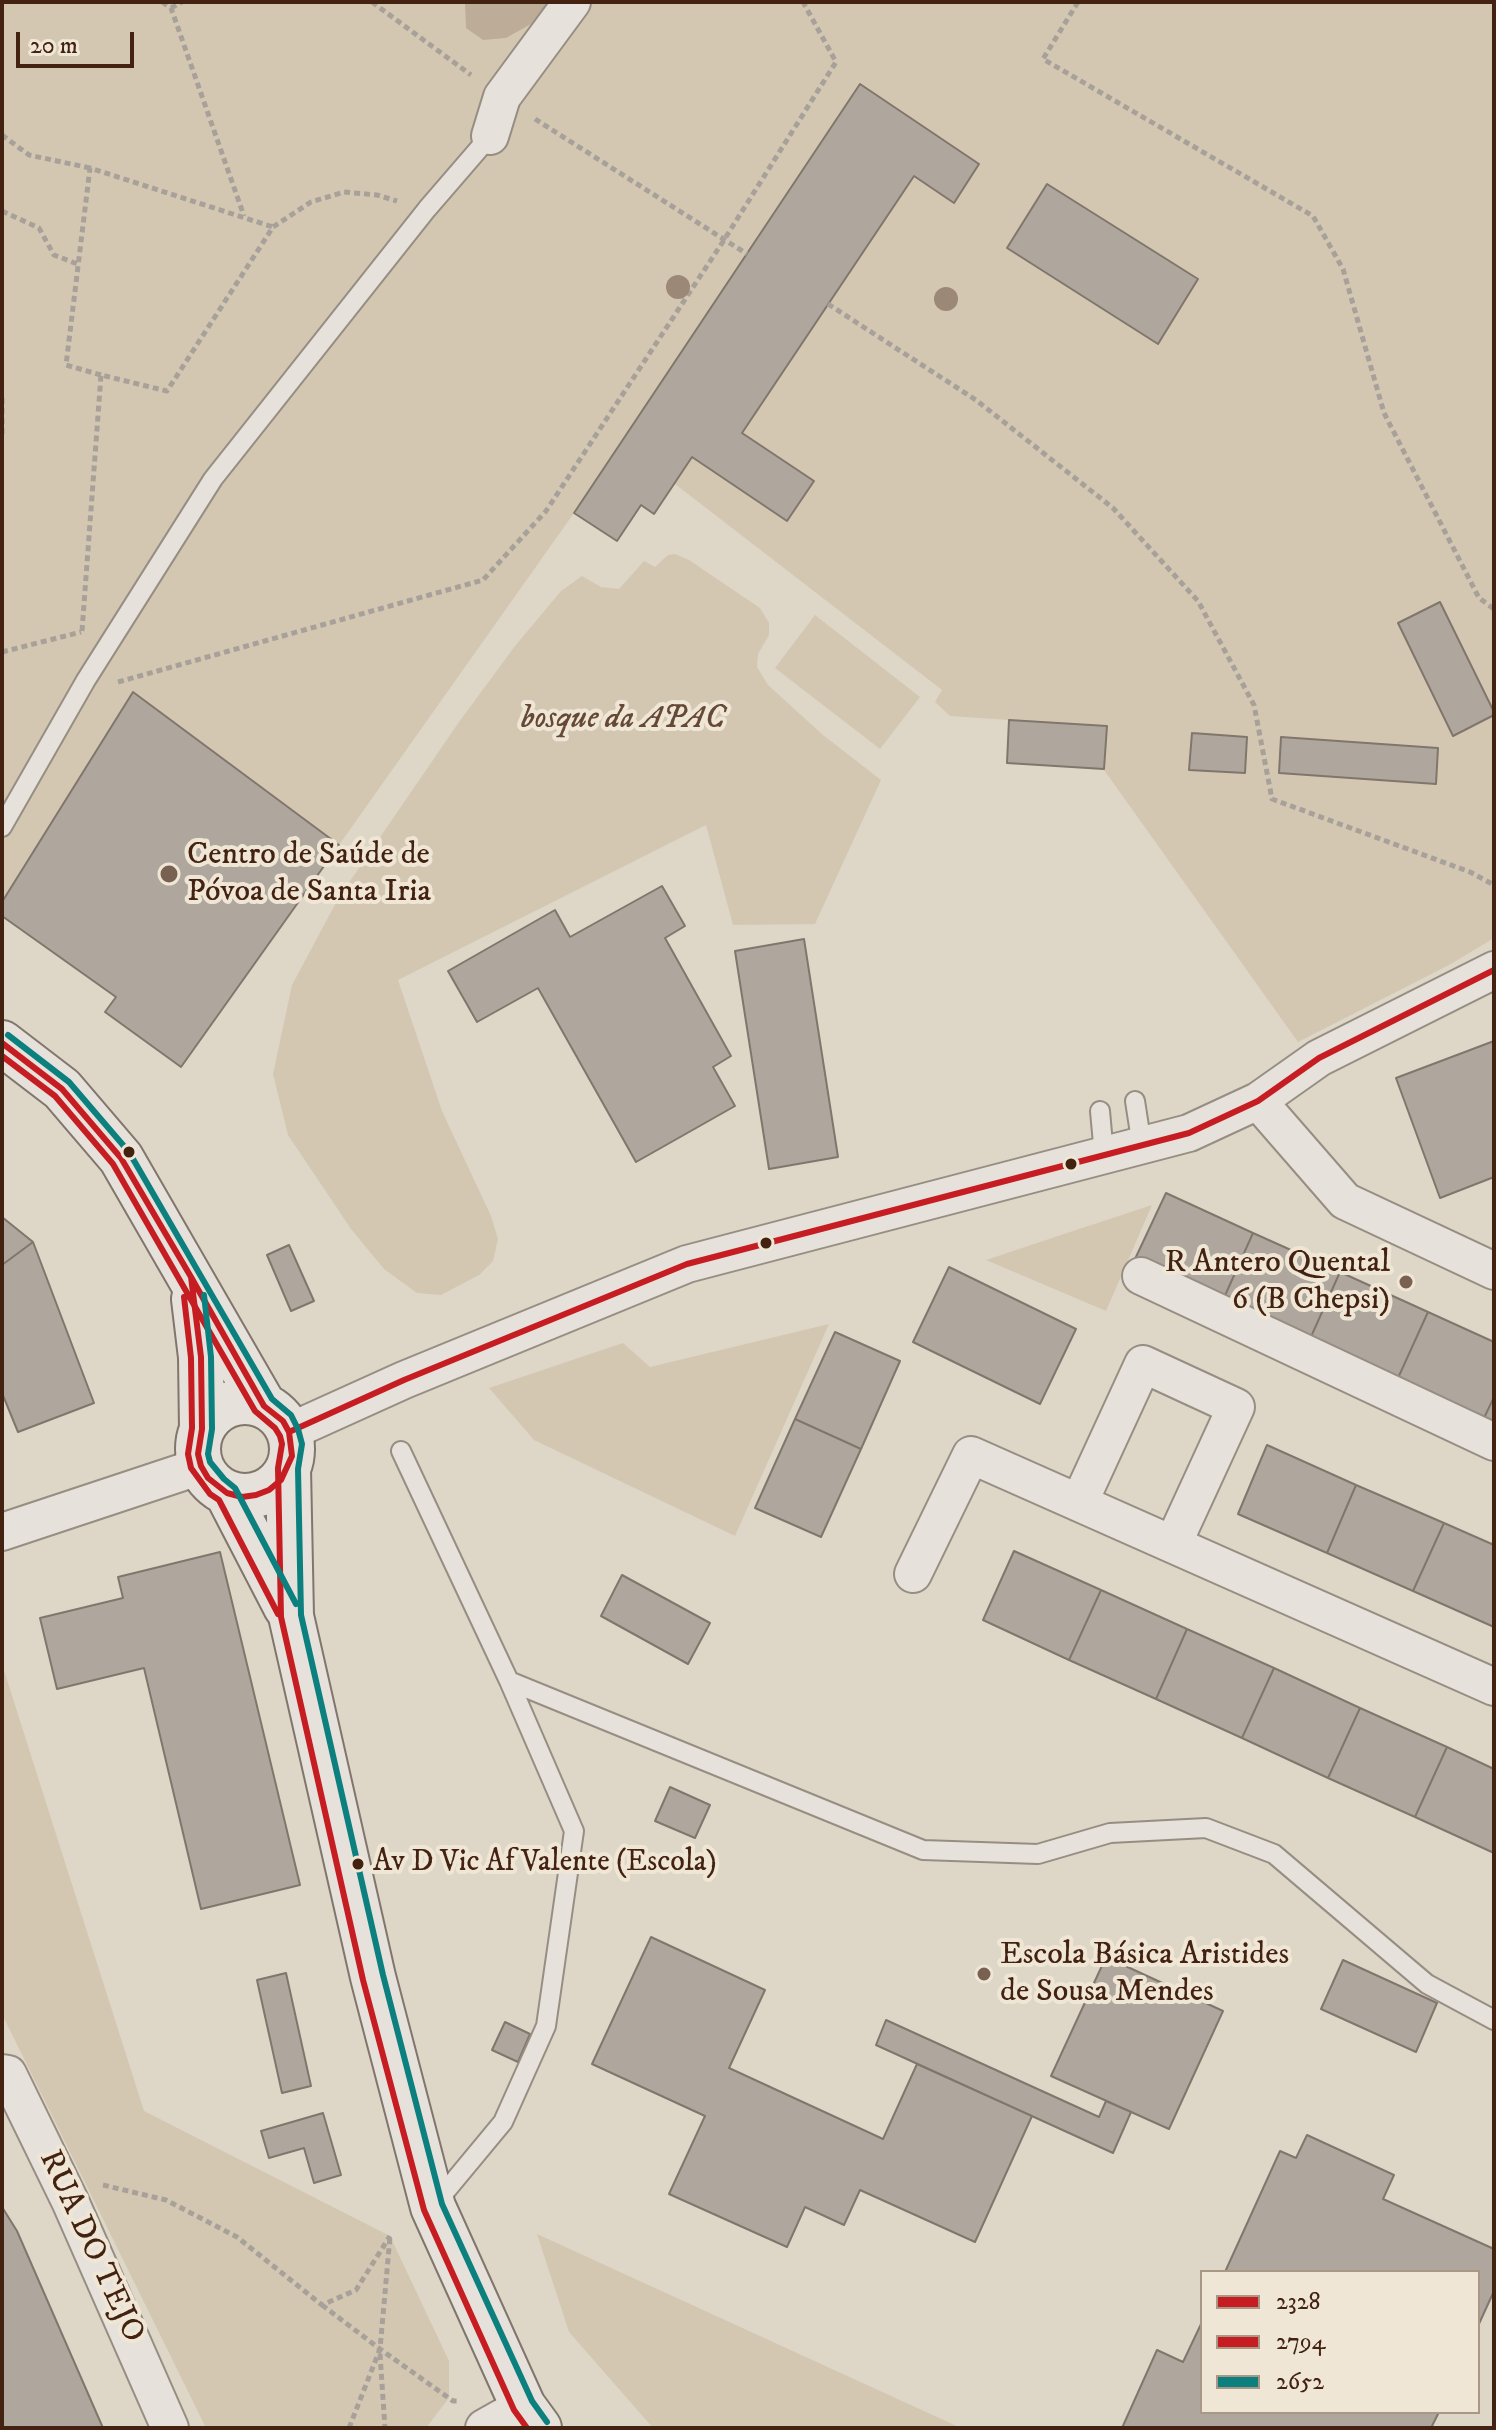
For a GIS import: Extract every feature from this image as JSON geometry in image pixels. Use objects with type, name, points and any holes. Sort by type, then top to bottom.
[{"type":"street","points":[[490,136],[502,97],[572,2]]},
{"type":"street","points":[[280,1435],[404,1380],[687,1264],[1189,1133],[1258,1101],[1319,1058],[1494,970]]},
{"type":"street","points":[[2,1043],[62,1089],[121,1158],[280,1435],[291,1616],[373,1977],[433,2207],[531,2417],[484,2428]]},
{"type":"street","points":[[1258,1101],[1345,1201],[1494,1271]]},
{"type":"street","points":[[1141,1276],[1494,1442]]},
{"type":"street","points":[[191,1277],[210,1463],[291,1616]]},
{"type":"street","points":[[1079,1503],[1143,1364],[1236,1407],[1173,1544]]},
{"type":"street","points":[[250,1402],[280,1435],[281,1480],[269,1490],[242,1497],[210,1463],[211,1417],[236,1403],[250,1402]]},
{"type":"street","points":[[913,1574],[971,1455],[1494,1687]]},
{"type":"street","points":[[2,1532],[210,1463]]},
{"type":"street","name":"RUA DO TEJO","points":[[4,2069],[70,2201],[170,2428]]},
{"type":"lane","points":[[2,827],[86,680],[213,479],[427,209],[490,136]]},
{"type":"lane","points":[[1135,1101],[1142,1146]]},
{"type":"lane","points":[[1100,1111],[1104,1155]]},
{"type":"lane","points":[[401,1451],[509,1681],[574,1831],[546,2026],[503,2122],[433,2207]]},
{"type":"lane","points":[[509,1681],[923,1850],[1038,1854],[1110,1833],[1206,1828],[1274,1854],[1427,1984],[1494,2020]]},
{"type":"path","points":[[162,2],[171,8],[245,217]]},
{"type":"path","points":[[171,8],[182,2]]},
{"type":"path","points":[[372,2],[502,97],[747,254]]},
{"type":"path","points":[[86,680],[123,682],[483,580],[546,511],[724,240],[836,62],[803,2]]},
{"type":"path","points":[[1078,2],[1043,59],[1313,216],[1343,269],[1384,413],[1479,598],[1494,609]]},
{"type":"path","points":[[2,135],[29,155],[90,168],[273,227]]},
{"type":"path","points":[[90,168],[66,365],[167,391],[273,227],[311,202],[344,192],[377,195],[427,209]]},
{"type":"path","points":[[2,211],[39,228],[54,255],[80,265]]},
{"type":"path","points":[[828,304],[976,400],[1113,508],[1198,601],[1254,705],[1272,799],[1470,872],[1494,885]]},
{"type":"path","points":[[2,652],[82,632],[101,375]]},
{"type":"path","points":[[2,398],[2,438]]},
{"type":"path","points":[[70,2201],[105,2184],[166,2200],[237,2237],[322,2305],[453,2401],[531,2417]]},
{"type":"path","points":[[322,2305],[356,2290],[390,2236],[380,2349],[385,2428]]},
{"type":"path","points":[[349,2428],[380,2349]]},
{"type":"green space","points":[[2,2],[1494,4],[1494,938],[1451,964],[1298,1042],[1104,770],[1007,763],[1009,720],[950,716],[935,702],[942,690],[675,484],[654,514],[641,506],[617,541],[574,513],[339,845],[133,692],[2,902]]},
{"type":"green space","name":"bosque da APAC","points":[[675,554],[689,560],[760,608],[769,623],[769,635],[758,654],[757,667],[768,685],[823,735],[881,780],[815,924],[733,925],[706,825],[398,980],[442,1111],[491,1216],[498,1239],[493,1261],[479,1275],[441,1295],[417,1293],[384,1269],[351,1229],[288,1135],[273,1074],[292,985],[339,897],[459,722],[515,646],[561,591],[582,576],[601,587],[619,589],[644,561],[655,567],[668,555]]},
{"type":"green space","points":[[815,615],[920,697],[880,749],[775,668]]},
{"type":"green space","points":[[1152,1205],[1106,1311],[986,1260],[1061,1235]]},
{"type":"green space","points":[[829,1324],[735,1536],[534,1440],[489,1388],[623,1343],[650,1367]]},
{"type":"green space","points":[[2,1664],[144,2111],[390,2236],[449,2361],[449,2398],[426,2428],[206,2428],[2,2014]]},
{"type":"green space","points":[[537,2234],[961,2428],[653,2428],[569,2332]]},
{"type":"shaded area","points":[[465,2],[549,2],[531,24],[506,38],[483,40],[466,28]]},
{"type":"building","points":[[860,84],[979,164],[954,203],[914,176],[742,433],[814,481],[787,521],[692,457],[654,514],[641,505],[617,541],[574,513]]},
{"type":"building","points":[[1047,184],[1198,279],[1158,344],[1007,248]]},
{"type":"building","points":[[1440,602],[1494,712],[1494,715],[1453,736],[1398,623]]},
{"type":"building","name":"Centro de Saúde de Póvoa de Santa Iria","points":[[133,692],[339,845],[181,1067],[105,1012],[116,997],[2,916],[2,902]]},
{"type":"building","points":[[1009,720],[1107,726],[1104,769],[1007,763]]},
{"type":"building","points":[[1192,733],[1247,737],[1245,773],[1189,770]]},
{"type":"building","points":[[1281,737],[1438,748],[1436,784],[1279,773]]},
{"type":"building","points":[[662,886],[685,926],[665,938],[731,1056],[713,1067],[735,1106],[636,1162],[538,988],[477,1022],[448,971],[555,910],[570,937]]},
{"type":"building","points":[[804,939],[838,1157],[769,1169],[735,951]]},
{"type":"building","points":[[1494,1041],[1494,1177],[1440,1198],[1396,1078]]},
{"type":"building","points":[[1166,1193],[1253,1233],[1223,1300],[1135,1259]]},
{"type":"building","points":[[2,1217],[33,1242],[2,1265]]},
{"type":"building","points":[[1253,1233],[1340,1272],[1310,1339],[1223,1300]]},
{"type":"building","points":[[33,1242],[94,1403],[18,1432],[2,1393],[2,1265]]},
{"type":"building","points":[[289,1245],[314,1301],[291,1311],[267,1255]]},
{"type":"building","points":[[949,1267],[1076,1329],[1040,1404],[913,1342]]},
{"type":"building","points":[[1340,1272],[1428,1312],[1398,1378],[1310,1339]]},
{"type":"building","points":[[1428,1312],[1494,1342],[1494,1397],[1484,1418],[1398,1378]]},
{"type":"building","points":[[835,1332],[900,1361],[861,1449],[795,1419]]},
{"type":"building","points":[[1494,1397],[1494,1422],[1484,1418]]},
{"type":"building","points":[[795,1419],[861,1449],[821,1537],[755,1508]]},
{"type":"building","points":[[1267,1445],[1356,1485],[1327,1553],[1238,1514]]},
{"type":"building","points":[[1356,1485],[1444,1523],[1413,1591],[1327,1553]]},
{"type":"building","points":[[1444,1523],[1494,1545],[1494,1627],[1413,1591]]},
{"type":"building","points":[[1014,1551],[1101,1590],[1069,1660],[983,1620]]},
{"type":"building","points":[[220,1552],[300,1885],[201,1909],[144,1668],[57,1689],[40,1618],[123,1598],[118,1577]]},
{"type":"building","points":[[622,1575],[710,1623],[688,1664],[601,1616]]},
{"type":"building","points":[[1101,1590],[1187,1629],[1156,1699],[1069,1660]]},
{"type":"building","points":[[1187,1629],[1274,1668],[1242,1738],[1156,1699]]},
{"type":"building","points":[[1274,1668],[1360,1708],[1328,1778],[1242,1738]]},
{"type":"building","points":[[1360,1708],[1447,1747],[1415,1817],[1328,1778]]},
{"type":"building","points":[[1447,1747],[1494,1769],[1494,1853],[1415,1817]]},
{"type":"building","points":[[670,1787],[710,1805],[695,1838],[655,1821]]},
{"type":"building","points":[[651,1937],[765,1990],[729,2068],[883,2139],[917,2064],[1032,2116],[975,2242],[860,2190],[844,2225],[805,2207],[787,2247],[669,2194],[705,2116],[592,2064]]},
{"type":"building","points":[[1106,1957],[1223,2011],[1169,2129],[1051,2076]]},
{"type":"building","points":[[1343,1960],[1437,2003],[1416,2052],[1321,2009]]},
{"type":"building","points":[[286,1973],[311,2086],[282,2093],[257,1980]]},
{"type":"building","points":[[886,2020],[1099,2117],[1106,2101],[1131,2112],[1113,2153],[876,2045]]},
{"type":"building","points":[[505,2022],[530,2034],[518,2062],[492,2050]]},
{"type":"building","points":[[323,2113],[341,2175],[314,2183],[304,2148],[269,2158],[261,2131]]},
{"type":"building","points":[[1307,2135],[1394,2175],[1383,2199],[1494,2249],[1494,2291],[1480,2322],[1480,2270],[1226,2270],[1280,2151],[1296,2158]]},
{"type":"building","points":[[2,2207],[17,2231],[103,2428],[2,2428]]},
{"type":"building","points":[[1200,2326],[1200,2414],[1438,2414],[1431,2428],[1122,2428],[1157,2350],[1183,2362]]},
{"type":"transit line","name":"2328","points":[[289,1432],[404,1380],[687,1264],[1189,1133],[1258,1101],[1319,1058],[1494,970]]},
{"type":"transit line","name":"2652","points":[[8,1035],[69,1082],[129,1152],[272,1399],[291,1415],[298,1429],[302,1444],[298,1469],[301,1615],[383,1975],[442,2204],[532,2401],[547,2422]]},
{"type":"transit line","name":"2328","points":[[2,1043],[62,1089],[121,1158],[191,1277]]},
{"type":"transit line","name":"2794","points":[[2,1056],[55,1096],[113,1164],[255,1411],[280,1436],[281,1617],[363,1980],[424,2210],[514,2410],[527,2428]]},
{"type":"transit line","name":"2328","points":[[191,1277],[264,1406],[283,1421],[289,1432],[292,1456],[281,1480],[269,1490],[256,1495],[242,1497],[227,1493],[208,1478],[201,1466],[198,1454],[202,1429],[201,1357],[191,1277]]},
{"type":"transit line","name":"2652","points":[[204,1295],[211,1357],[210,1462],[235,1488],[296,1604]]},
{"type":"transit line","name":"2794","points":[[184,1297],[191,1358],[192,1428],[188,1454],[191,1468],[210,1494],[219,1500],[278,1614]]},
{"type":"place","name":"Centro de Saúde de Póvoa de Santa Iria","points":[[169,874]]},
{"type":"place","name":"R Antero Quental 6 (B Chepsi)","points":[[1406,1282]]},
{"type":"place","name":"Av D Vic Af Valente (Escola)","points":[[358,1864]]},
{"type":"place","name":"Escola Básica Aristides de Sousa Mendes","points":[[984,1974]]}]
